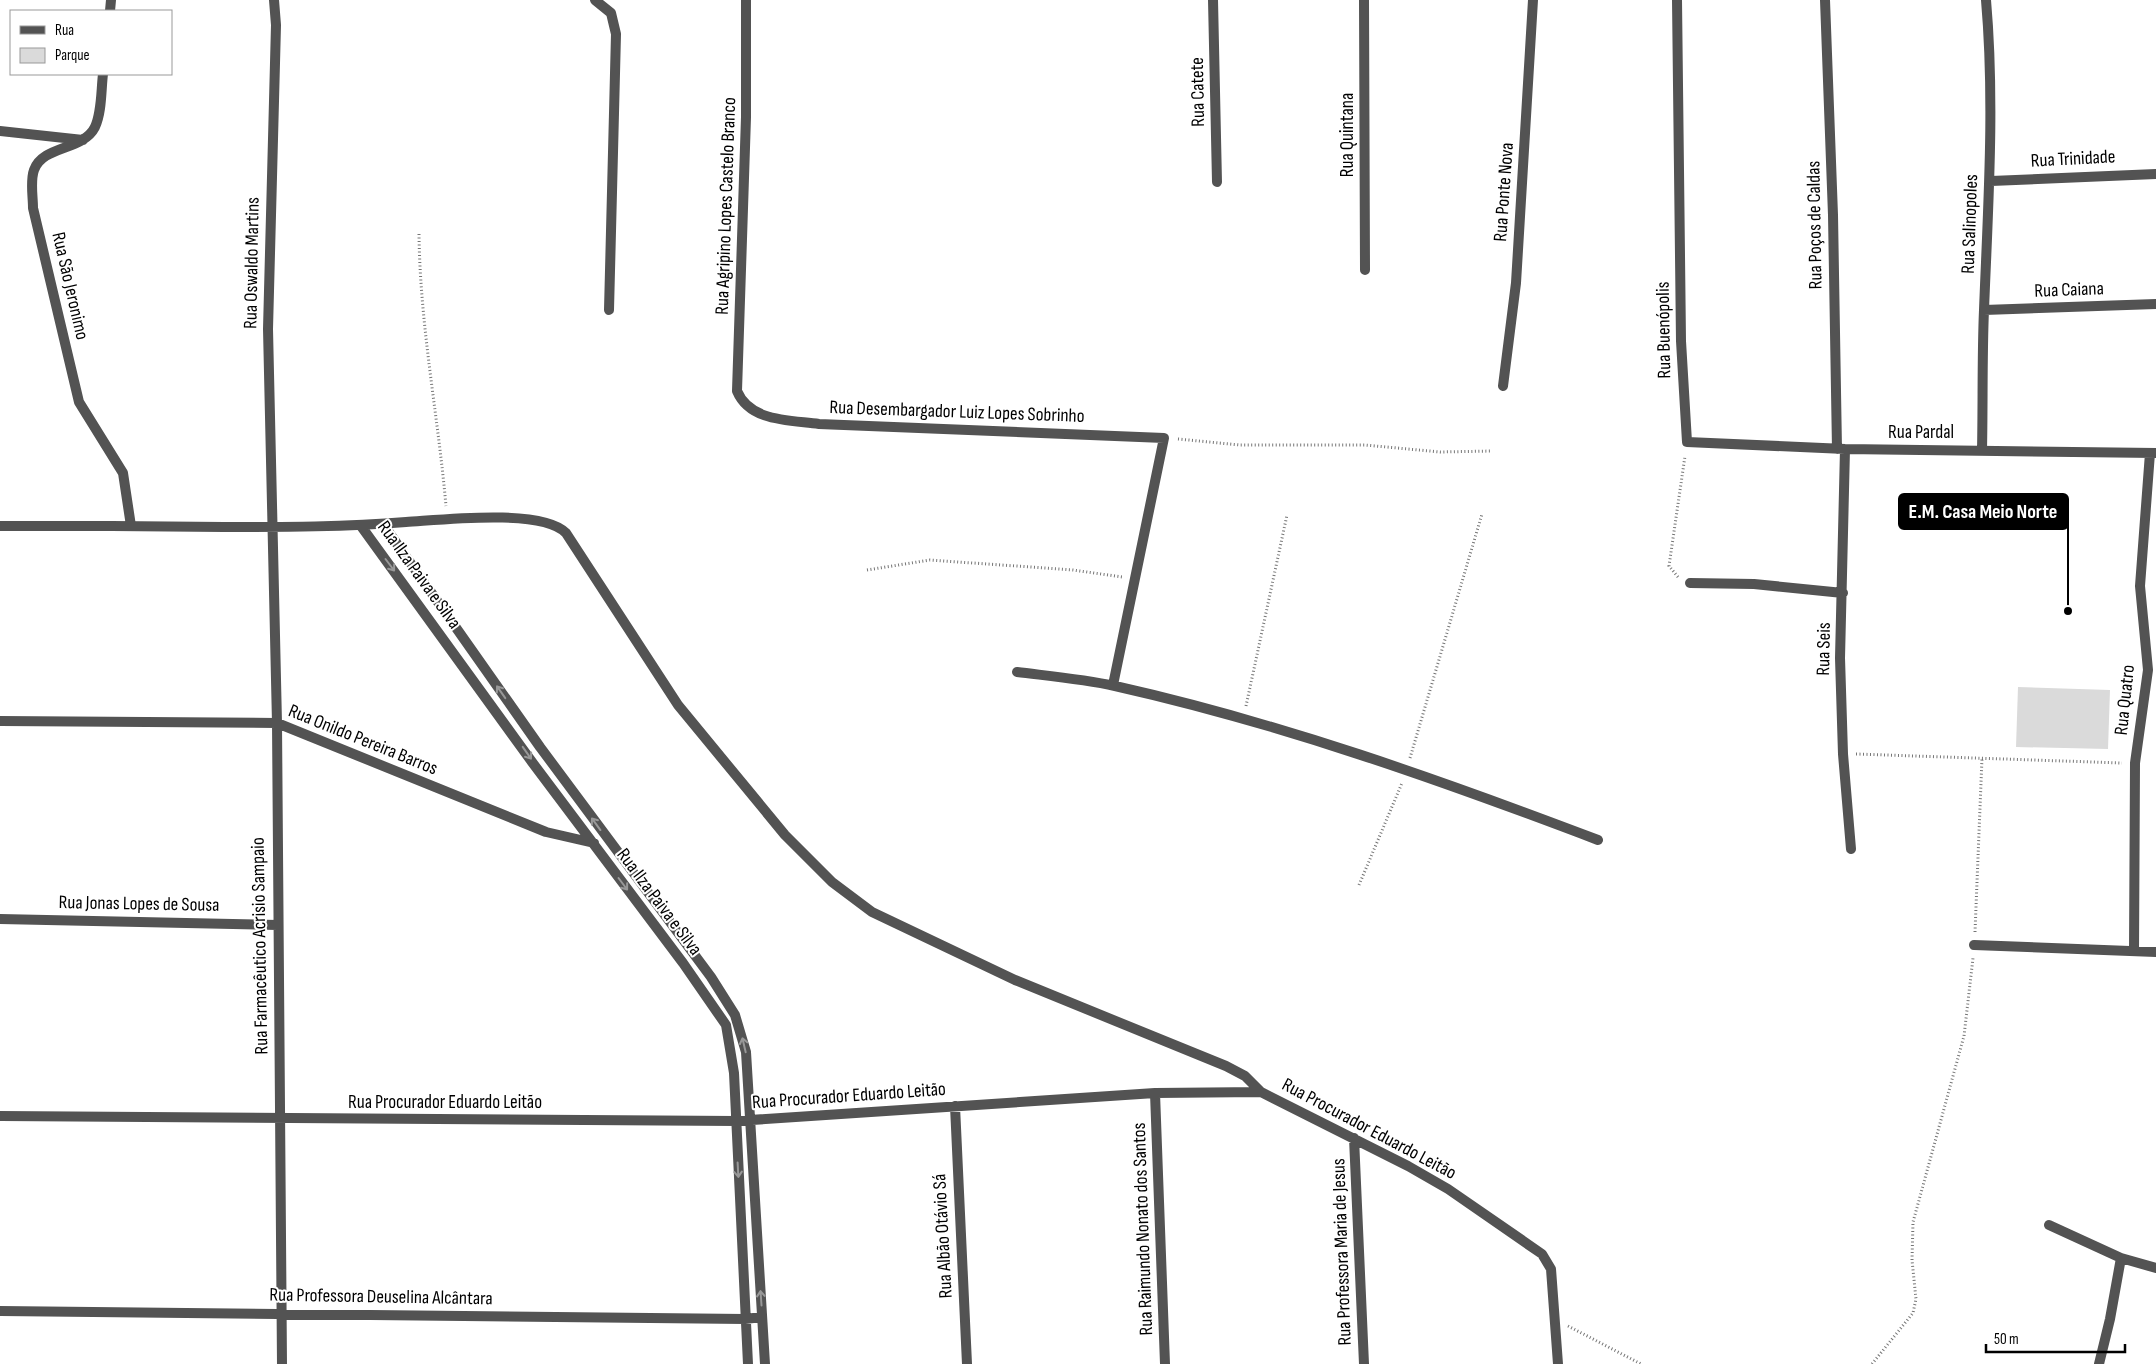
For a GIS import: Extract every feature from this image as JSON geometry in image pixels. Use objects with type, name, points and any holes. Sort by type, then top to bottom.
[{"type":"street","name":"Rua Oswaldo Martins","points":[[274,0],[276,25],[268,329],[274,527]]},
{"type":"street","points":[[595,0],[614,20],[616,34],[609,310]]},
{"type":"street","name":"Rua Agripino Lopes Castelo Branco","points":[[746,0],[746,116],[737,391],[749,410]]},
{"type":"street","name":"Rua Catete","points":[[1213,0],[1217,182]]},
{"type":"street","name":"Rua Quintana","points":[[1364,0],[1365,270]]},
{"type":"street","name":"Rua Ponte Nova","points":[[1503,386],[1516,283],[1533,0]]},
{"type":"street","name":"Rua Buenópolis","points":[[1677,0],[1681,340],[1686,442]]},
{"type":"street","name":"Rua Poços de Caldas","points":[[1826,0],[1841,449]]},
{"type":"street","name":"Rua Salinopoles","points":[[1982,450],[1984,310],[1991,181],[1989,31],[1986,0]]},
{"type":"street","name":"Rua São Jeronimo","points":[[103,75],[98,119],[91,133],[83,140],[39,161],[33,175],[33,208],[79,402],[123,473],[131,526]]},
{"type":"street","points":[[0,131],[83,140]]},
{"type":"street","name":"Rua Trinidade","points":[[1991,181],[2156,174]]},
{"type":"street","name":"Rua Caiana","points":[[1984,310],[2156,304]]},
{"type":"street","name":"Rua Desembargador Luiz Lopes Sobrinho","points":[[749,410],[773,418],[819,424],[1164,438]]},
{"type":"street","points":[[1113,685],[1164,438]]},
{"type":"street","name":"Rua Pardal","points":[[1686,442],[1841,449],[2153,453]]},
{"type":"street","name":"Rua Seis","points":[[1841,449],[1843,593],[1840,658],[1843,754],[1851,849]]},
{"type":"street","name":"Rua Quatro","points":[[2134,951],[2135,763],[2148,670],[2140,586],[2153,453]]},
{"type":"street","points":[[0,526],[361,526],[447,519],[528,519],[548,522],[562,529],[678,705],[802,854],[832,882],[872,912],[1014,980],[1232,1069],[1245,1076],[1262,1092]]},
{"type":"street","name":"Rua Ilza Paiva e Silva","points":[[383,524],[614,848],[716,985],[735,1016],[746,1052],[765,1364]]},
{"type":"street","name":"Rua Ilza Paiva e Silva","points":[[361,526],[592,843],[683,963],[726,1025],[733,1057],[748,1364]]},
{"type":"street","name":"Rua Farmacêutico Acrisio Sampaio","points":[[274,527],[282,1364]]},
{"type":"street","points":[[1690,583],[1754,584],[1843,593]]},
{"type":"street","points":[[1017,672],[1113,685],[1244,719],[1444,782],[1598,840]]},
{"type":"street","name":"Rua Onildo Pereira Barros","points":[[0,721],[277,723],[546,832],[614,848]]},
{"type":"street","name":"Rua Jonas Lopes de Sousa","points":[[0,919],[278,925]]},
{"type":"street","points":[[1974,945],[2156,952]]},
{"type":"street","name":"Rua Procurador Eduardo Leitão","points":[[0,1116],[750,1121],[1155,1093],[1262,1092],[1354,1138],[1448,1189],[1542,1254],[1551,1269],[1558,1364]]},
{"type":"street","name":"Rua Raimundo Nonato dos Santos","points":[[1155,1093],[1165,1364]]},
{"type":"street","name":"Rua Albão Otávio Sá","points":[[955,1106],[967,1364]]},
{"type":"street","name":"Rua Professora Maria de Jesus","points":[[1354,1138],[1364,1364]]},
{"type":"street","points":[[2049,1225],[2121,1258],[2156,1268]]},
{"type":"street","points":[[2099,1364],[2110,1319],[2121,1258]]},
{"type":"street","name":"Rua Professora Deuselina Alcântara","points":[[0,1311],[745,1319],[762,1317]]},
{"type":"path","points":[[419,234],[421,306],[440,436],[447,519]]},
{"type":"path","points":[[1164,438],[1240,445],[1365,445],[1440,452],[1492,451]]},
{"type":"path","points":[[1686,442],[1669,566],[1679,578],[1690,583]]},
{"type":"path","points":[[1359,885],[1407,770],[1482,514]]},
{"type":"path","points":[[1244,719],[1287,515]]},
{"type":"path","points":[[867,570],[930,560],[1073,570],[1135,579]]},
{"type":"path","points":[[1843,754],[2135,763]]},
{"type":"path","points":[[1872,1364],[1913,1313],[1916,1299],[1912,1260],[1913,1222],[1964,1036],[1974,945],[1982,758]]},
{"type":"path","points":[[1556,1320],[1640,1364]]},
{"type":"green space","points":[[2018,687],[2110,690],[2108,749],[2016,747]]},
{"type":"place","name":"E.M. Casa Meio Norte","points":[[2068,611]]}]
